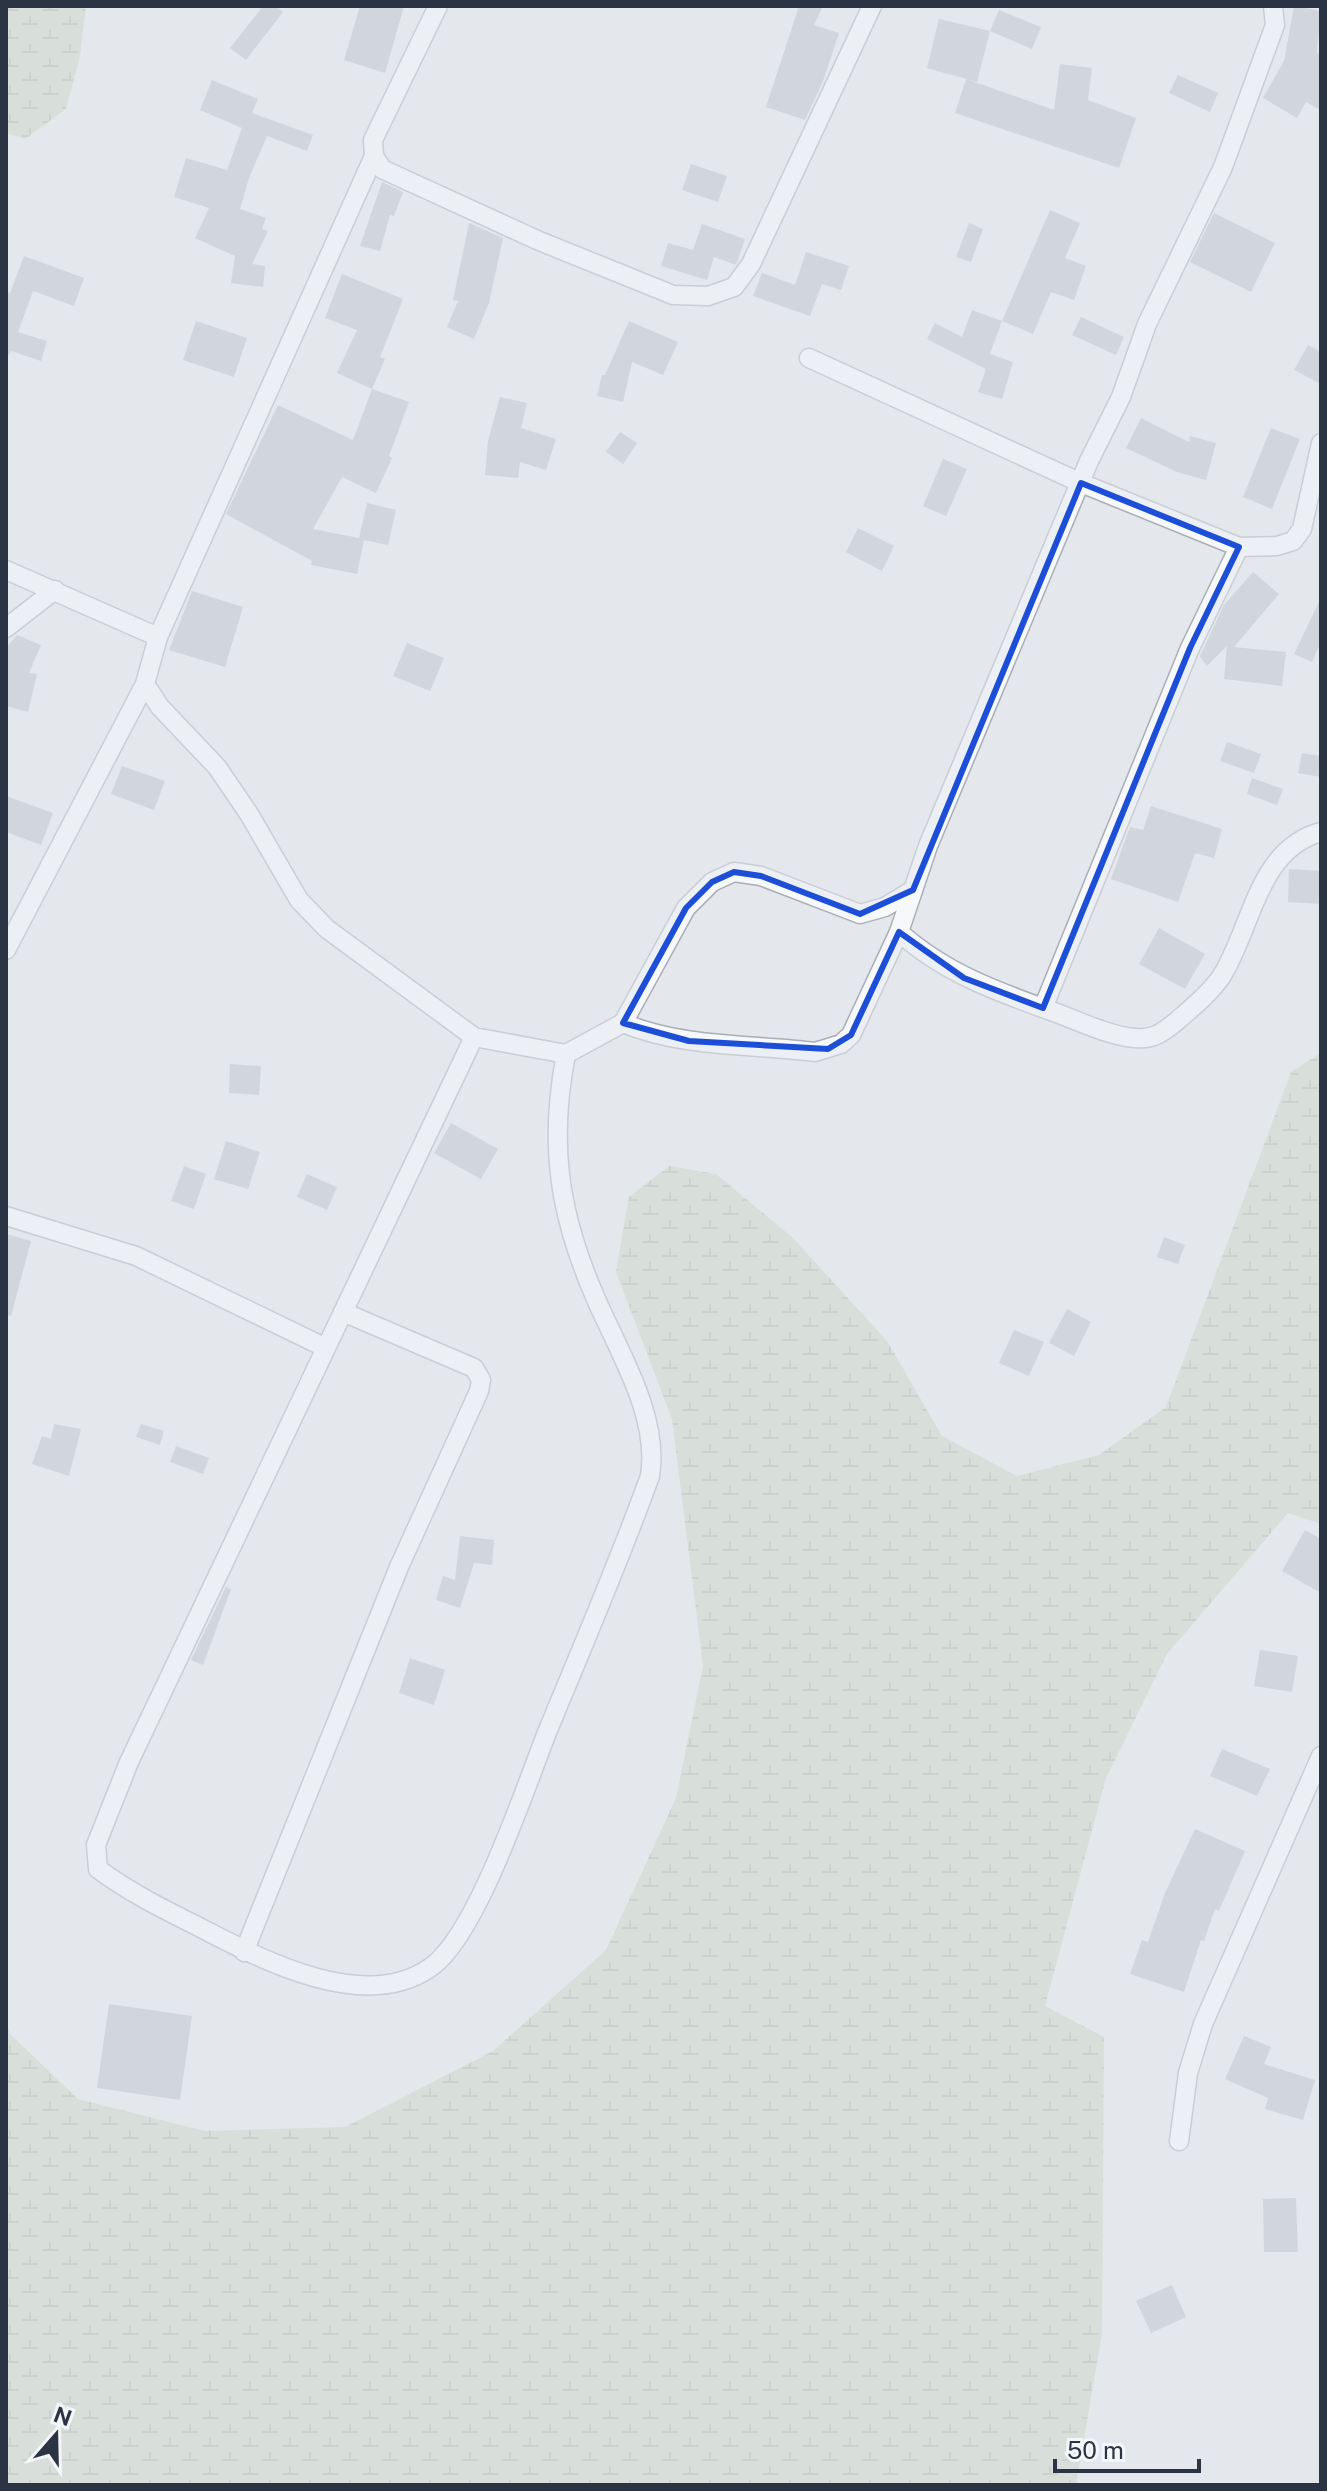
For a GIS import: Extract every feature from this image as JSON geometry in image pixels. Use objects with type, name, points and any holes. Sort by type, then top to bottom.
[{"type":"street","points":[[6,950],[145,684],[158,637],[374,156],[373,140],[438,6]]},
{"type":"street","points":[[374,156],[382,169],[537,240],[673,295],[708,296],[734,287],[751,264],[872,6]]},
{"type":"street","points":[[623,1023],[649,1034],[689,1041],[815,1052],[828,1049],[851,1035],[899,932],[928,846],[1081,483],[1121,397],[1147,324],[1223,167],[1275,25],[1273,6]]},
{"type":"street","points":[[809,358],[1081,483],[1239,547],[1277,546],[1293,541],[1306,515],[1321,443]]},
{"type":"street","points":[[1043,1008],[1190,648],[1239,547]]},
{"type":"street","points":[[6,570],[158,637]]},
{"type":"street","points":[[6,628],[55,590]]},
{"type":"street","points":[[145,684],[160,707],[217,767],[249,814],[299,900],[327,929],[474,1037],[566,1054],[623,1023],[686,908],[712,882],[734,872],[761,876],[860,914],[885,907],[913,890]]},
{"type":"street","points":[[899,932],[918,950],[964,978],[1136,1038],[1160,1035],[1201,1000],[1221,976],[1261,889],[1279,858],[1308,835],[1321,832]]},
{"type":"street","points":[[474,1037],[129,1762],[95,1857],[98,1869],[124,1889],[244,1952],[274,1966],[361,1985],[401,1981],[431,1967],[456,1942],[509,1832],[640,1504],[653,1456],[649,1431],[630,1376],[591,1289],[558,1185],[556,1125],[566,1054]]},
{"type":"street","points":[[6,1216],[136,1256],[324,1347]]},
{"type":"street","points":[[244,1952],[399,1567],[479,1391],[481,1380],[474,1368],[343,1312]]},
{"type":"street","points":[[1179,2141],[1188,2073],[1203,2024],[1321,1756]]},
{"type":"highlighted area","points":[[1081,483],[1239,547],[1190,648],[1043,1008],[964,978],[899,932],[851,1035],[828,1049],[689,1041],[623,1023],[686,908],[712,882],[734,872],[761,876],[860,914],[913,890]]},
{"type":"green space","points":[[6,6],[86,6],[80,56],[66,109],[25,139],[6,133]]},
{"type":"green space","points":[[1321,1053],[1321,1524],[1288,1513],[1167,1654],[1106,1778],[1045,2006],[1104,2037],[1102,2334],[1076,2485],[6,2485],[6,2022],[10,2034],[78,2099],[205,2131],[345,2127],[493,2051],[606,1950],[676,1798],[703,1666],[672,1419],[616,1272],[629,1197],[669,1166],[716,1174],[793,1238],[887,1341],[942,1436],[1017,1476],[1099,1455],[1166,1407],[1291,1072]]},
{"type":"building","points":[[263,6],[276,6],[283,12],[246,60],[230,48]]},
{"type":"building","points":[[360,6],[404,6],[385,73],[344,60]]},
{"type":"building","points":[[799,6],[823,6],[814,25],[839,33],[823,81],[805,120],[766,107]]},
{"type":"building","points":[[1294,6],[1321,11],[1317,53],[1321,55],[1321,110],[1306,102],[1297,118],[1263,98],[1284,61]]},
{"type":"building","points":[[999,10],[1041,27],[1032,49],[990,31]]},
{"type":"building","points":[[939,19],[990,31],[977,82],[927,68]]},
{"type":"building","points":[[1060,64],[1092,68],[1088,100],[1136,118],[1119,168],[955,113],[966,79],[1054,110]]},
{"type":"building","points":[[1178,75],[1218,93],[1210,112],[1169,93]]},
{"type":"building","points":[[212,80],[258,99],[252,113],[313,135],[307,151],[267,136],[249,178],[240,209],[266,218],[262,229],[268,231],[252,264],[265,266],[263,287],[231,283],[235,256],[195,238],[209,208],[174,197],[186,158],[227,170],[242,128],[200,110]]},
{"type":"building","points":[[691,164],[727,176],[718,202],[682,190]]},
{"type":"building","points":[[382,182],[403,192],[394,216],[390,215],[380,251],[360,246]]},
{"type":"building","points":[[1050,210],[1080,223],[1065,258],[1086,266],[1074,300],[1051,292],[1033,334],[1002,321]]},
{"type":"building","points":[[1214,213],[1275,243],[1251,292],[1190,262]]},
{"type":"building","points":[[469,223],[503,238],[489,303],[474,339],[447,327],[458,301],[453,300]]},
{"type":"building","points":[[969,223],[983,229],[971,262],[956,257]]},
{"type":"building","points":[[702,224],[745,239],[736,265],[714,257],[707,280],[661,266],[668,243],[693,250]]},
{"type":"building","points":[[806,252],[849,266],[841,290],[822,284],[810,316],[753,296],[762,273],[795,285]]},
{"type":"building","points":[[24,256],[84,278],[74,306],[33,291],[18,332],[47,341],[41,361],[11,351],[6,359],[6,292],[10,293]]},
{"type":"building","points":[[342,274],[403,299],[380,357],[385,359],[372,389],[337,373],[357,330],[325,318]]},
{"type":"building","points":[[972,310],[1002,321],[990,354],[1013,362],[1002,399],[978,392],[986,369],[927,339],[935,323],[962,337]]},
{"type":"building","points":[[1081,317],[1124,337],[1116,355],[1072,335]]},
{"type":"building","points":[[196,321],[247,338],[234,377],[183,360]]},
{"type":"building","points":[[629,321],[678,342],[663,375],[632,362],[623,402],[597,396],[602,375],[605,375]]},
{"type":"building","points":[[1308,345],[1321,352],[1321,384],[1294,370]]},
{"type":"building","points":[[372,389],[409,402],[389,456],[392,458],[376,493],[342,477],[313,529],[359,538],[367,503],[396,510],[388,545],[364,540],[357,574],[311,565],[312,561],[226,514],[278,405],[353,440]]},
{"type":"building","points":[[500,397],[527,403],[521,428],[556,439],[546,470],[520,462],[518,478],[485,475],[488,441]]},
{"type":"building","points":[[1141,418],[1189,442],[1190,436],[1216,443],[1206,480],[1177,472],[1126,448]]},
{"type":"building","points":[[1271,428],[1300,439],[1272,509],[1243,497]]},
{"type":"building","points":[[620,432],[637,443],[623,464],[606,452]]},
{"type":"building","points":[[943,459],[967,469],[946,516],[923,506]]},
{"type":"building","points":[[858,528],[894,546],[882,571],[846,552]]},
{"type":"building","points":[[1253,572],[1279,594],[1234,647],[1286,652],[1282,686],[1224,679],[1227,646],[1207,666],[1200,656],[1224,605]]},
{"type":"building","points":[[192,591],[243,607],[225,667],[169,650]]},
{"type":"building","points":[[1321,598],[1321,642],[1312,662],[1294,654]]},
{"type":"building","points":[[17,635],[41,645],[29,673],[37,674],[28,712],[6,706],[6,648]]},
{"type":"building","points":[[407,643],[444,658],[430,691],[393,676]]},
{"type":"building","points":[[1227,742],[1261,754],[1254,773],[1220,761]]},
{"type":"building","points":[[1302,753],[1321,756],[1321,777],[1298,773]]},
{"type":"building","points":[[122,766],[165,781],[154,810],[111,794]]},
{"type":"building","points":[[1252,778],[1283,789],[1277,805],[1247,794]]},
{"type":"building","points":[[6,796],[53,813],[41,845],[6,832]]},
{"type":"building","points":[[1151,806],[1222,829],[1214,858],[1195,853],[1178,902],[1111,879],[1130,827],[1143,830]]},
{"type":"building","points":[[1289,869],[1321,871],[1321,904],[1288,902]]},
{"type":"building","points":[[1159,928],[1205,954],[1185,989],[1139,964]]},
{"type":"building","points":[[230,1064],[261,1066],[259,1095],[229,1093]]},
{"type":"building","points":[[451,1123],[498,1149],[481,1179],[434,1153]]},
{"type":"building","points":[[226,1141],[260,1152],[248,1189],[214,1179]]},
{"type":"building","points":[[184,1166],[206,1174],[194,1209],[171,1201]]},
{"type":"building","points":[[307,1174],[337,1187],[327,1210],[297,1197]]},
{"type":"building","points":[[6,1234],[31,1241],[11,1316],[6,1315]]},
{"type":"building","points":[[1164,1237],[1185,1245],[1178,1264],[1157,1257]]},
{"type":"building","points":[[1067,1309],[1091,1322],[1074,1356],[1049,1343]]},
{"type":"building","points":[[1014,1330],[1044,1342],[1029,1376],[999,1363]]},
{"type":"building","points":[[54,1424],[81,1429],[69,1476],[32,1464],[42,1436],[51,1439]]},
{"type":"building","points":[[141,1424],[164,1431],[160,1445],[136,1437]]},
{"type":"building","points":[[176,1446],[209,1458],[203,1474],[170,1462]]},
{"type":"building","points":[[1305,1530],[1321,1539],[1321,1593],[1282,1571]]},
{"type":"building","points":[[460,1536],[494,1540],[492,1565],[474,1563],[460,1608],[436,1600],[443,1576],[455,1580]]},
{"type":"building","points":[[226,1587],[231,1589],[203,1665],[191,1660]]},
{"type":"building","points":[[1260,1650],[1298,1656],[1292,1692],[1254,1686]]},
{"type":"building","points":[[410,1658],[445,1670],[434,1705],[399,1693]]},
{"type":"building","points":[[1222,1749],[1270,1769],[1257,1796],[1210,1776]]},
{"type":"building","points":[[1195,1829],[1245,1851],[1219,1911],[1215,1909],[1204,1941],[1201,1940],[1184,1992],[1130,1974],[1142,1940],[1148,1942],[1165,1893]]},
{"type":"building","points":[[109,2004],[192,2016],[180,2100],[97,2088]]},
{"type":"building","points":[[1244,2036],[1271,2047],[1264,2064],[1315,2080],[1303,2120],[1265,2109],[1268,2098],[1225,2079]]},
{"type":"building","points":[[1296,2198],[1298,2252],[1264,2252],[1263,2199]]},
{"type":"building","points":[[1172,2285],[1186,2317],[1151,2333],[1136,2301]]}]
